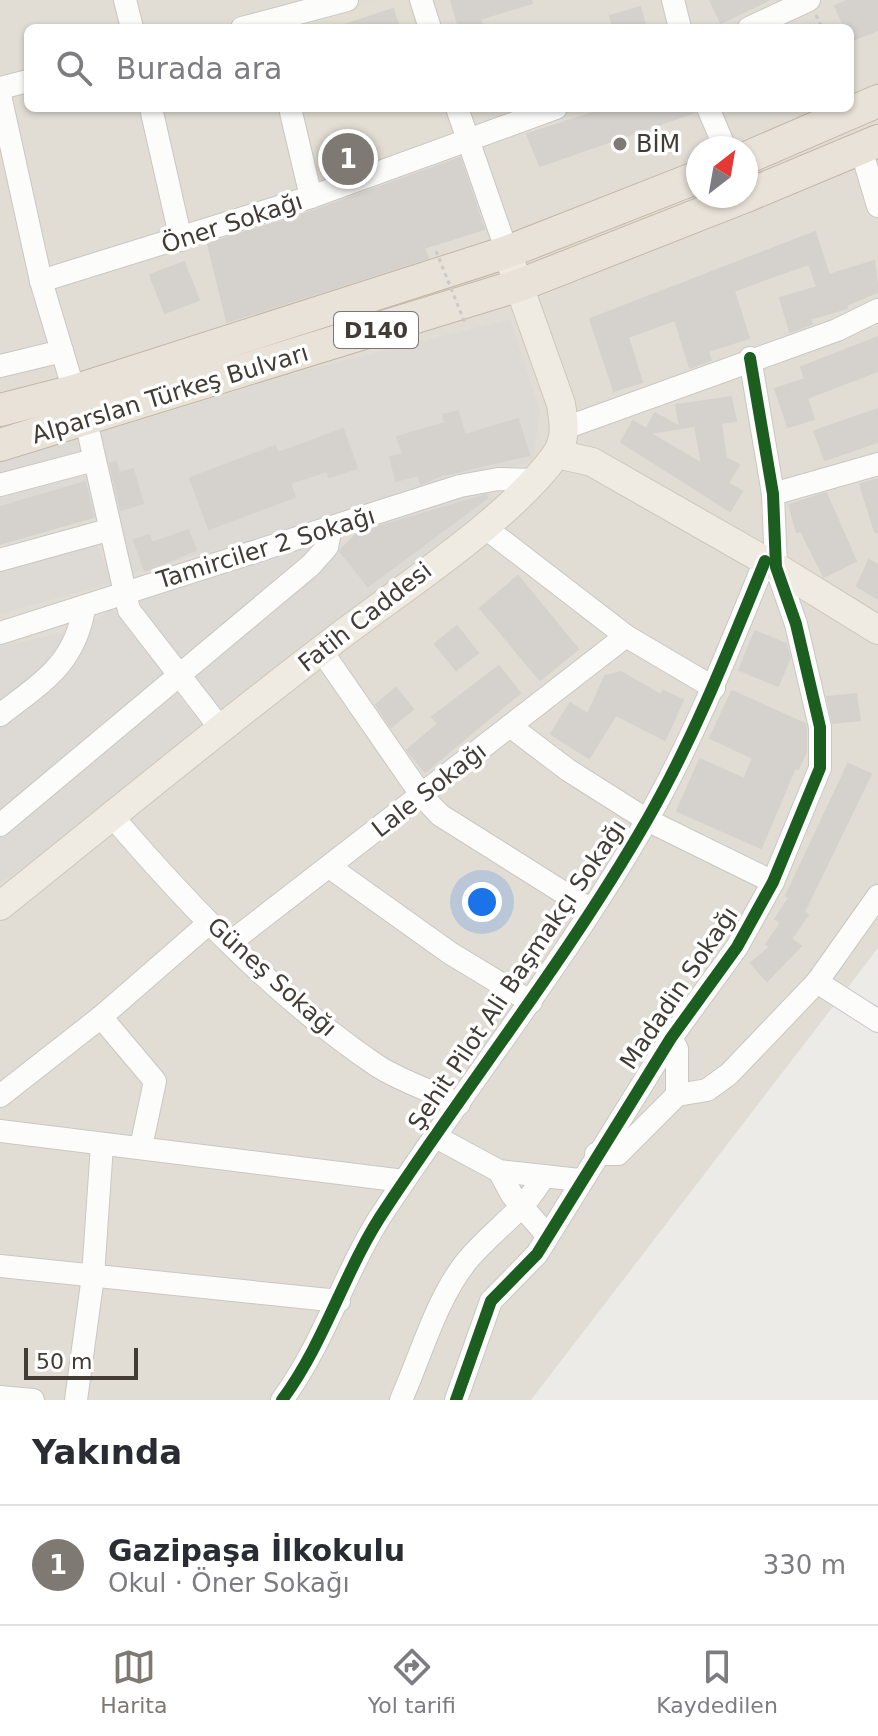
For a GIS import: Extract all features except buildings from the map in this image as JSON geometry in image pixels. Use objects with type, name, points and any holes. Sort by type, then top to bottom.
[{"type":"highway","points":[[854,111],[878,101]]},
{"type":"highway","points":[[758,153],[853,112]]},
{"type":"highway","name":"Alparslan Türkeş Bulvarı","points":[[758,191],[870,145]]},
{"type":"highway","name":"Alparslan Türkeş Bulvarı","points":[[0,410],[74,391],[440,262],[507,252],[686,182]]},
{"type":"highway","name":"Alparslan Türkeş Bulvarı","points":[[0,445],[461,314],[520,285],[716,208]]},
{"type":"main road","points":[[507,252],[561,404],[561,441],[878,630]]},
{"type":"main road","name":"Fatih Caddesi","points":[[0,906],[321,650],[483,526],[535,480],[561,441]]},
{"type":"street","points":[[125,0],[131,24]]},
{"type":"street","points":[[264,17],[347,0]]},
{"type":"street","points":[[421,0],[429,24]]},
{"type":"street","points":[[673,0],[679,24]]},
{"type":"street","points":[[758,24],[809,0]]},
{"type":"street","points":[[0,88],[24,82]]},
{"type":"street","points":[[0,95],[41,281],[74,391]]},
{"type":"street","points":[[152,112],[181,240]]},
{"type":"street","points":[[291,112],[311,197]]},
{"type":"street","points":[[458,112],[507,252]]},
{"type":"street","name":"Öner Sokağı","points":[[41,281],[181,240],[311,197],[546,112]]},
{"type":"street","points":[[710,112],[720,136]]},
{"type":"street","points":[[870,145],[878,206]]},
{"type":"street","points":[[561,441],[750,358],[837,330],[878,310]]},
{"type":"street","points":[[0,366],[62,351]]},
{"type":"street","name":"Şehit Pilot Ali Başmakçı Sokağı","points":[[282,1400],[301,1373],[383,1212],[531,1002],[647,820],[714,688],[771,564],[773,494],[750,358]]},
{"type":"street","points":[[86,421],[108,530],[129,610],[221,729]]},
{"type":"street","points":[[0,485],[94,460]]},
{"type":"street","points":[[773,494],[878,464]]},
{"type":"street","name":"Tamirciler 2 Sokağı","points":[[0,633],[84,609],[124,592],[460,486],[498,479],[535,480]]},
{"type":"street","points":[[483,526],[626,636],[714,688]]},
{"type":"street","points":[[0,825],[311,565],[327,547],[331,528]]},
{"type":"street","points":[[0,560],[108,530]]},
{"type":"street","name":"Madadin Sokağı","points":[[456,1400],[491,1301],[537,1254],[579,1180],[671,1038],[737,947],[773,882],[820,768],[820,727],[796,624],[771,564]]},
{"type":"street","points":[[0,715],[58,670],[79,639],[84,609]]},
{"type":"street","name":"Lale Sokağı","points":[[231,942],[331,868],[626,636]]},
{"type":"street","points":[[321,650],[422,796],[440,815],[591,910]]},
{"type":"street","points":[[510,726],[568,770],[647,820],[773,882]]},
{"type":"street","name":"Güneş Sokağı","points":[[112,816],[209,923],[301,1008],[378,1067],[459,1104]]},
{"type":"street","points":[[331,868],[450,953],[531,1002]]},
{"type":"street","points":[[596,1154],[618,1154],[677,1095],[707,1090],[729,1074],[817,982],[878,896]]},
{"type":"street","points":[[0,1096],[101,1017],[209,923]]},
{"type":"street","points":[[817,982],[878,1021]]},
{"type":"street","points":[[101,1017],[155,1081],[141,1147]]},
{"type":"street","points":[[671,1038],[677,1049],[677,1095]]},
{"type":"street","points":[[0,1131],[404,1181]]},
{"type":"street","points":[[436,1137],[499,1171],[579,1180]]},
{"type":"street","points":[[76,1400],[93,1276],[102,1145]]},
{"type":"street","points":[[499,1171],[547,1235]]},
{"type":"street","points":[[401,1400],[443,1295],[466,1262],[524,1208],[544,1176]]},
{"type":"street","points":[[0,1266],[339,1301]]},
{"type":"street","points":[[0,1397],[33,1400]]},
{"type":"path","points":[[440,262],[461,314]]},
{"type":"shaded area","points":[[0,0],[878,0],[878,948],[531,1400],[0,1400]]},
{"type":"shaded area","points":[[380,0],[407,0],[415,24],[301,24]]},
{"type":"shaded area","points":[[297,112],[441,112],[450,139],[318,179]]},
{"type":"shaded area","points":[[510,319],[540,411],[533,461],[126,575],[97,433],[306,370]]},
{"type":"shaded area","points":[[78,437],[100,516],[0,543],[0,457]]},
{"type":"shaded area","points":[[486,486],[496,499],[283,664],[222,717],[189,672],[373,520]]},
{"type":"shaded area","points":[[95,540],[112,583],[0,614],[0,567]]},
{"type":"shaded area","points":[[311,540],[319,550],[180,661],[129,598]]},
{"type":"shaded area","points":[[112,609],[169,672],[0,816],[0,727],[50,683],[90,634],[88,624]]},
{"type":"shaded area","points":[[79,629],[54,669],[0,705],[0,647]]},
{"type":"shaded area","points":[[170,685],[203,727],[92,820],[0,883],[0,829]]},
{"type":"cycle path","points":[[456,1400],[491,1301],[537,1254],[671,1038],[737,947],[773,882],[820,768],[820,727],[796,624],[776,567],[773,494],[750,358]]},
{"type":"cycle path","points":[[282,1400],[311,1354],[359,1255],[386,1208],[553,968],[647,820],[695,725],[765,561]]},
{"type":"place","name":"BİM","points":[[620,144]]},
{"type":"place","name":"Gazipaşa İlkokulu","points":[[348,159]]}]
